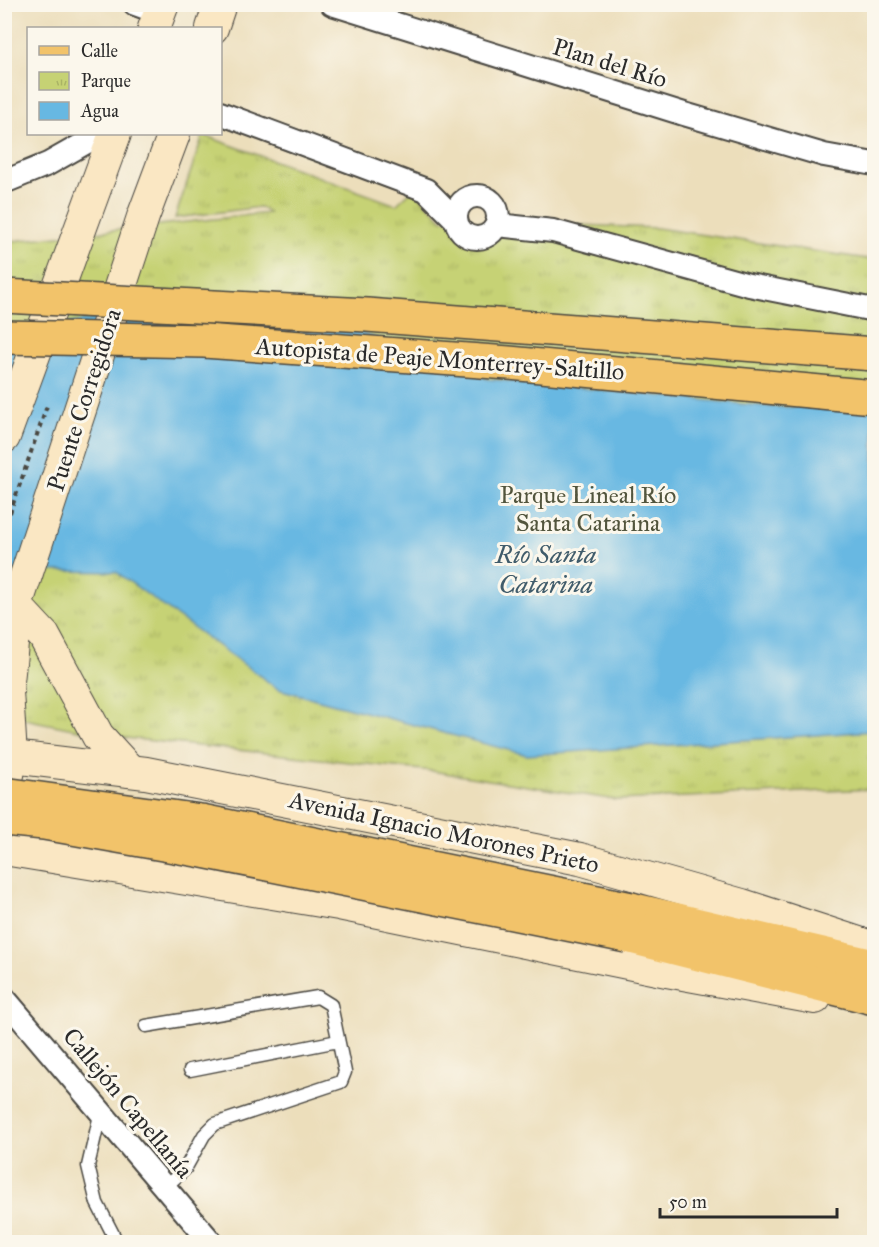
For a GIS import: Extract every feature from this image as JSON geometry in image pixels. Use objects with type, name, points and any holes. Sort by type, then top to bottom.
[{"type":"main road","name":"Autopista de Peaje Monterrey-Saltillo","points":[[4,296],[367,315],[874,354]]},
{"type":"main road","name":"Autopista de Peaje Monterrey-Saltillo","points":[[4,337],[204,341],[509,363],[874,397]]},
{"type":"main road","name":"Avenida Ignacio Morones Prieto","points":[[4,795],[50,798],[201,821],[629,922],[874,998]]},
{"type":"main road","name":"Avenida Ignacio Morones Prieto","points":[[4,819],[44,823],[874,966]]},
{"type":"street","points":[[212,27],[220,4]]},
{"type":"street","name":"Plan del Río","points":[[332,4],[684,114],[825,155],[874,164]]},
{"type":"street","points":[[222,114],[426,190],[455,219],[458,228],[465,235],[474,239],[492,233],[497,225],[495,206],[479,196],[470,197],[462,202],[455,219]]},
{"type":"street","points":[[4,182],[48,164],[99,135]]},
{"type":"street","points":[[4,437],[115,135]]},
{"type":"street","name":"Puente Corregidora","points":[[4,795],[8,756],[7,691],[20,594],[143,217],[174,135]]},
{"type":"street","points":[[497,225],[553,231],[749,285],[874,310]]},
{"type":"street","points":[[20,594],[88,722],[138,772],[122,813],[124,842],[155,874]]},
{"type":"street","name":"Avenida Ignacio Morones Prieto","points":[[8,756],[138,772],[580,859],[742,904],[874,948]]},
{"type":"street","points":[[4,849],[339,904],[667,971],[874,1006]]},
{"type":"street","name":"Callejón Capellanía","points":[[4,998],[100,1115],[211,1242]]},
{"type":"lane","points":[[146,1026],[318,997],[331,1005],[345,1072],[341,1083],[215,1124],[204,1135],[185,1169],[164,1188]]},
{"type":"lane","points":[[190,1070],[338,1041]]},
{"type":"lane","points":[[100,1115],[88,1166],[97,1203],[117,1242]]},
{"type":"green space","name":"Río Santa Catarina","points":[[203,135],[396,205],[413,189],[443,220],[657,228],[874,260],[874,789],[616,800],[432,771],[107,736],[5,715],[4,242],[269,213],[260,207],[175,218]]},
{"type":"water","name":"Río Santa Catarina","points":[[248,291],[488,379],[773,407],[874,406],[874,731],[527,755],[278,689],[116,572],[5,570],[5,335]]},
{"type":"park label","name":"Parque Lineal Río Santa Catarina","points":[[588,509]]}]
